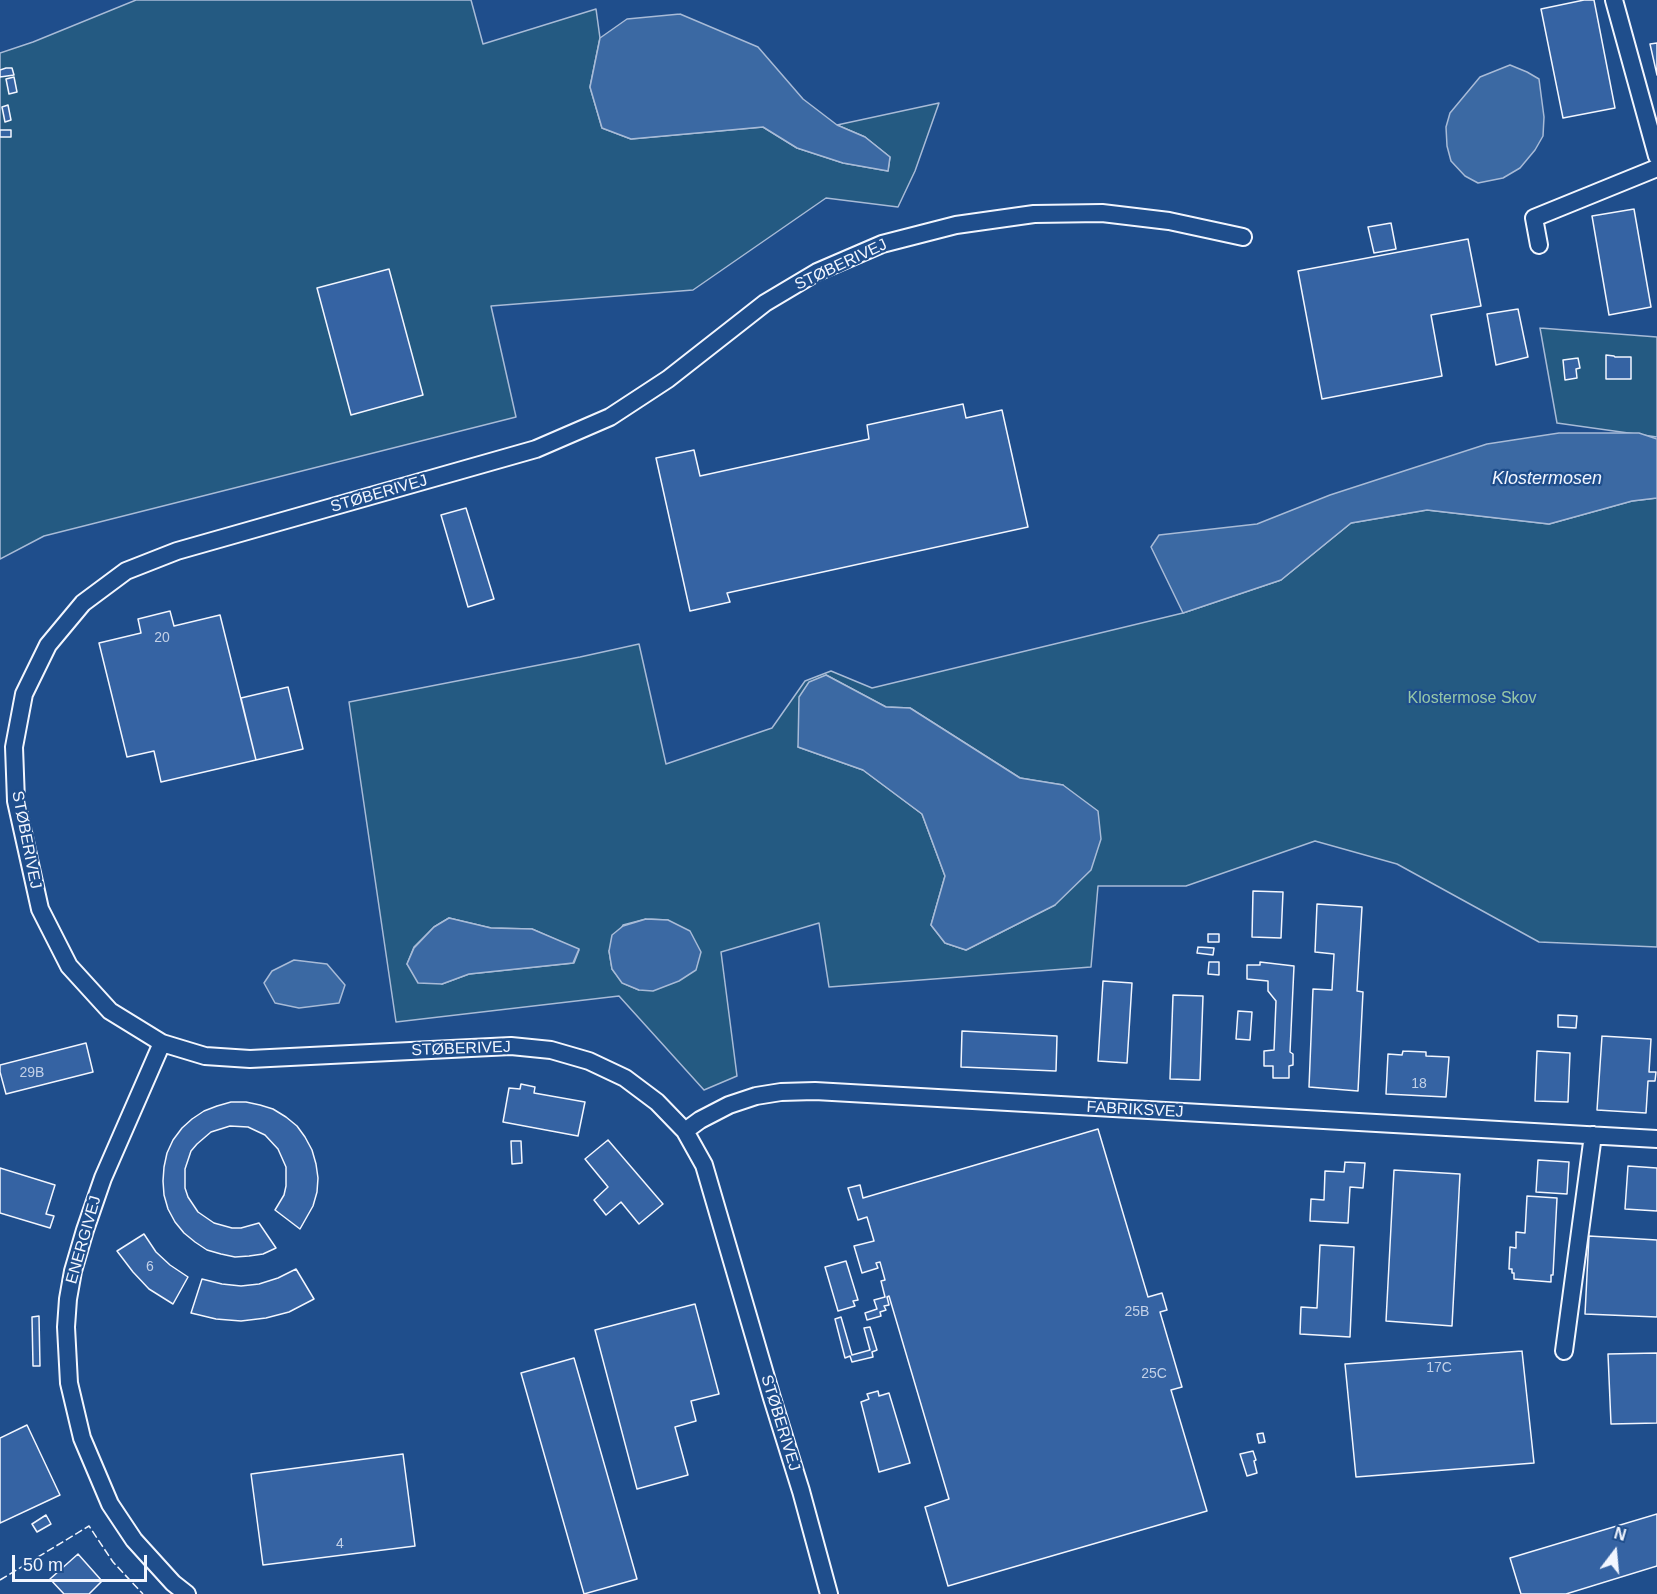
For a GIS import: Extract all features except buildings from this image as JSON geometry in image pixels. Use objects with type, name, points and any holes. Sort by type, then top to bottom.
[{"type":"street","points":[[1614,0],[1657,156]]},
{"type":"street","points":[[1539,245],[1534,218],[1657,168]]},
{"type":"street","name":"STØBERIVEJ","points":[[829,1594],[804,1501],[704,1165],[685,1131],[657,1102],[625,1078],[589,1061],[551,1050],[511,1046],[250,1059],[205,1056],[162,1043],[110,1011],[69,966],[40,909],[16,801],[14,747],[24,694],[48,645],[82,603],[126,571],[177,551],[536,449],[610,417],[668,378],[765,303],[817,272],[882,244],[956,225],[1034,214],[1102,213],[1169,221],[1242,237]]},
{"type":"street","name":"ENERGIVEJ","points":[[162,1043],[103,1178],[85,1230],[73,1271],[66,1327],[69,1383],[82,1438],[110,1504],[134,1540],[173,1583],[187,1594]]},
{"type":"street","name":"FABRIKSVEJ","points":[[685,1131],[700,1120],[729,1105],[756,1096],[814,1091],[1657,1138]]},
{"type":"street","points":[[1564,1351],[1593,1135]]},
{"type":"green space","points":[[136,0],[471,0],[483,44],[596,9],[600,38],[590,87],[602,128],[631,139],[763,127],[797,148],[843,163],[888,171],[890,157],[865,137],[837,125],[939,103],[915,171],[898,207],[826,198],[693,290],[491,306],[516,417],[44,536],[0,559],[0,53]]},
{"type":"green space","points":[[1540,328],[1657,337],[1657,437],[1557,423]]},
{"type":"green space","name":"Klostermose Skov","points":[[1657,498],[1657,947],[1539,942],[1397,864],[1315,841],[1186,886],[1098,886],[1091,967],[829,987],[819,923],[721,952],[737,1076],[704,1090],[619,996],[396,1022],[349,702],[639,644],[666,764],[772,728],[805,681],[831,671],[872,688],[1183,613],[1281,580],[1351,523],[1427,510],[1549,524],[1632,501]],"holes":[[[826,675],[886,707],[910,708],[1020,778],[1063,785],[1055,905],[966,950],[945,943],[931,925],[945,876],[922,814],[863,770],[798,747]],[[449,918],[491,928],[532,929],[579,950],[574,963],[469,974],[442,984],[407,964],[414,947],[434,927]],[[646,919],[668,920],[639,990],[623,983],[612,969],[609,951],[623,925]]]},
{"type":"water","points":[[680,14],[758,47],[803,99],[837,125],[865,137],[890,157],[888,171],[843,163],[797,148],[763,127],[631,139],[602,128],[590,87],[600,38],[627,19]]},
{"type":"water","points":[[1510,65],[1539,79],[1544,117],[1543,136],[1520,168],[1503,178],[1478,183],[1465,176],[1451,161],[1446,127],[1450,113],[1480,77]]},
{"type":"water","name":"Klostermosen","points":[[1559,433],[1639,433],[1657,439],[1657,498],[1632,501],[1549,524],[1427,510],[1351,523],[1281,580],[1183,613],[1151,547],[1159,535],[1257,524],[1330,495],[1487,444]]},
{"type":"water","points":[[826,675],[886,707],[910,708],[1020,778],[1063,785],[1098,811],[1101,839],[1091,870],[1055,905],[966,950],[945,943],[931,925],[945,876],[922,814],[863,770],[798,747],[799,697],[809,682]]},
{"type":"water","points":[[449,918],[491,928],[532,929],[579,949],[573,963],[469,974],[442,984],[418,983],[407,964],[414,948],[434,927]]},
{"type":"water","points":[[646,919],[668,920],[690,931],[701,952],[696,970],[679,981],[653,991],[639,990],[622,983],[612,969],[609,951],[612,935],[623,926]]},
{"type":"water","points":[[294,960],[327,964],[345,985],[339,1003],[299,1008],[275,1003],[264,983],[272,971]]},
{"type":"fence","points":[[0,1580],[89,1526],[113,1562],[143,1594]]}]
